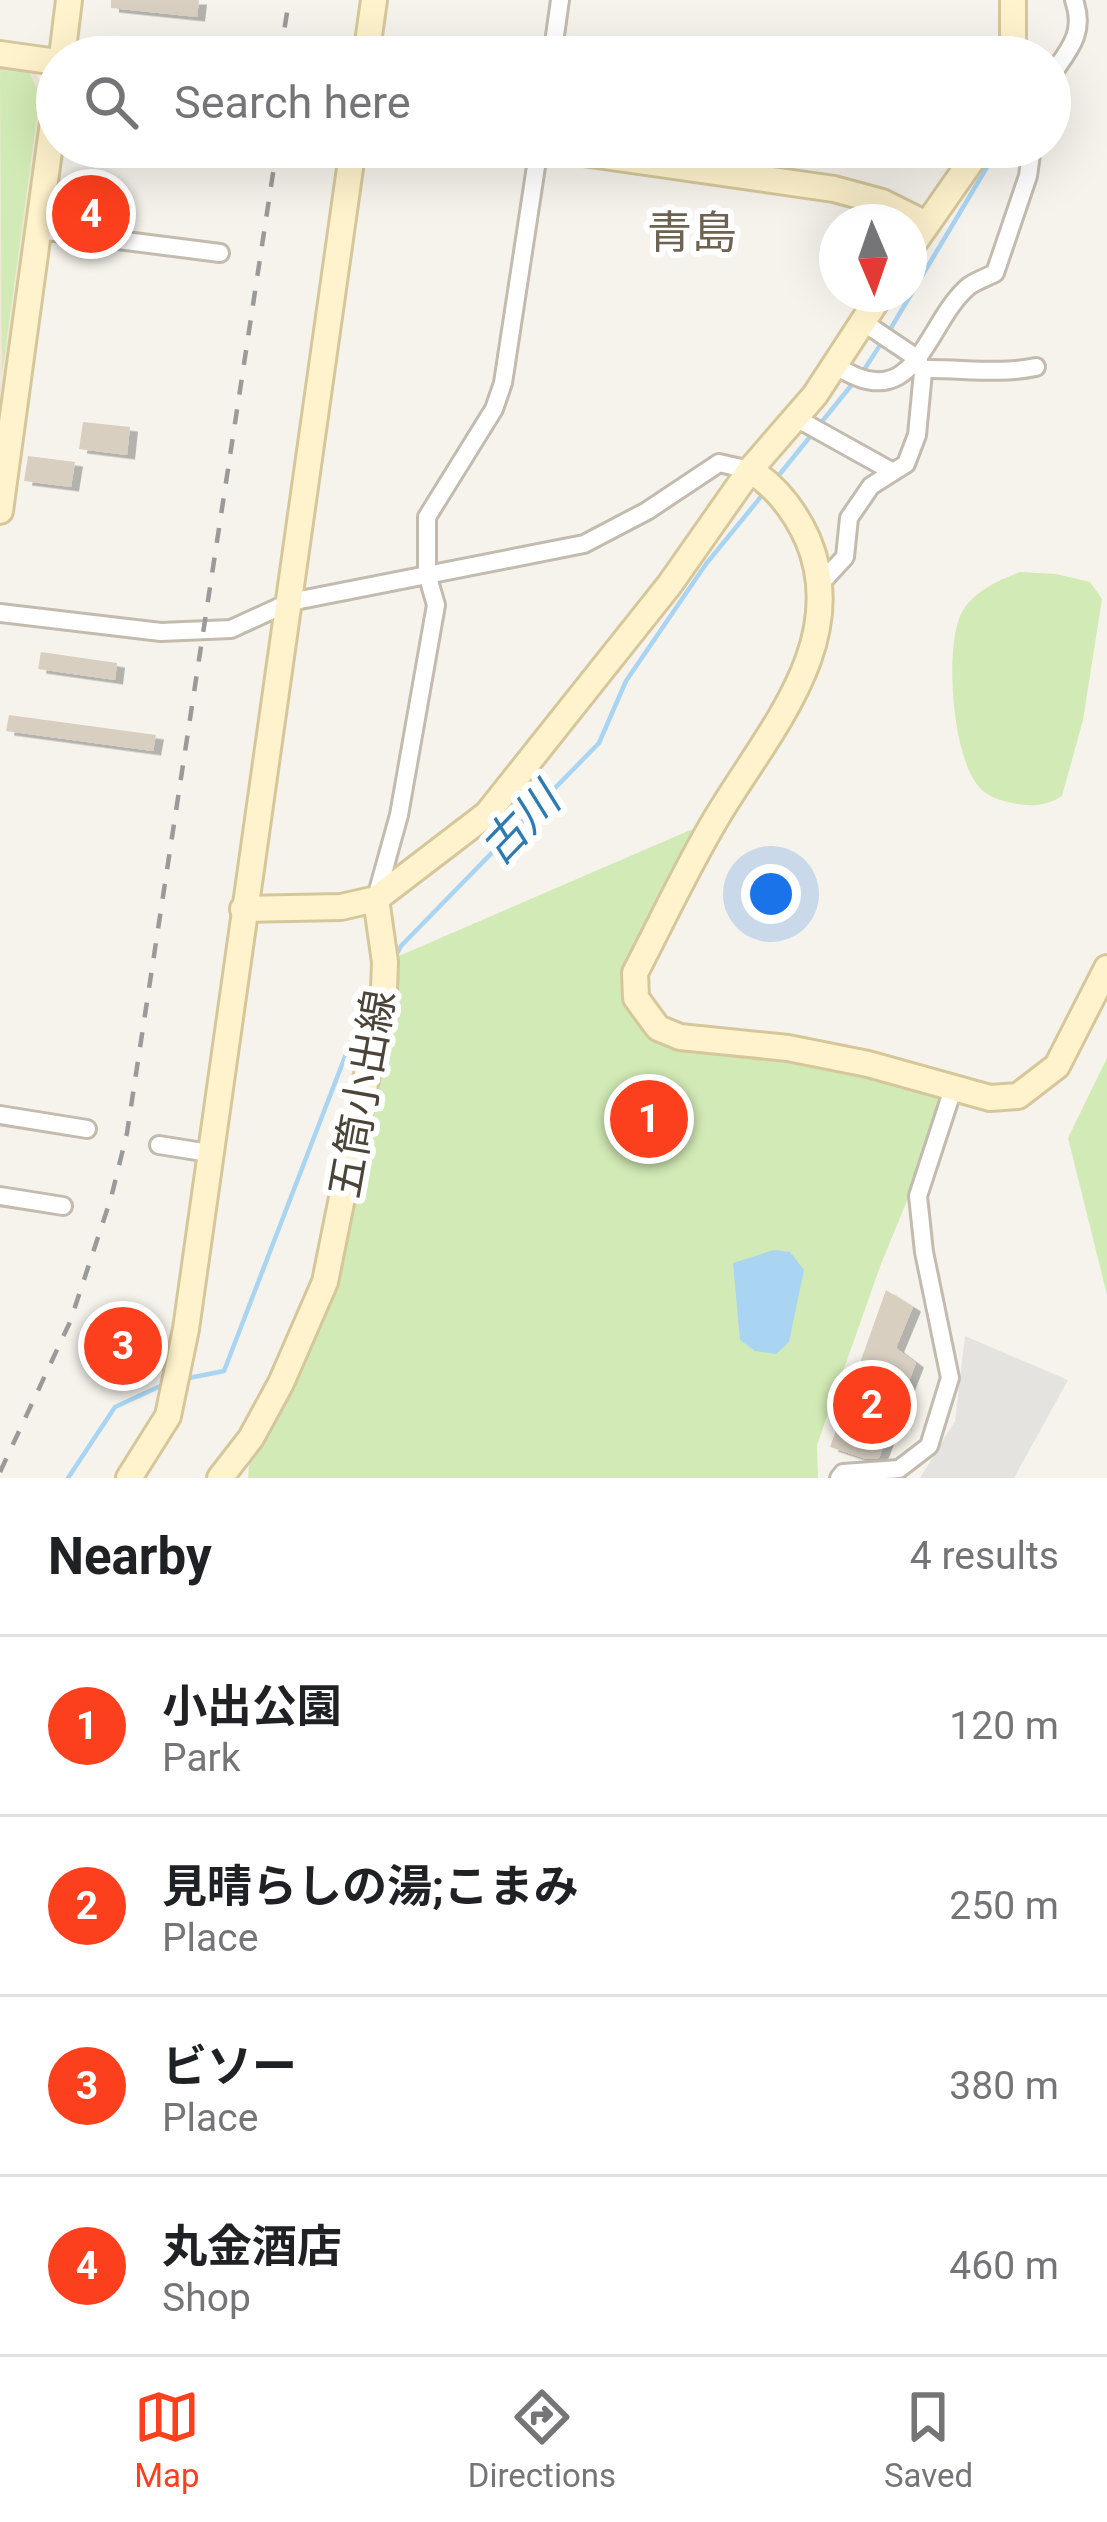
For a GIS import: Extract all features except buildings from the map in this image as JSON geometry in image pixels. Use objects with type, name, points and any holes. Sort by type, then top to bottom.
[{"type":"street","points":[[63,36],[68,0]]},
{"type":"street","points":[[369,36],[374,0]]},
{"type":"street","points":[[555,36],[560,0]]},
{"type":"street","points":[[1012,36],[1013,0]]},
{"type":"street","points":[[1071,51],[1080,17],[1074,0]]},
{"type":"street","points":[[0,54],[36,57]]},
{"type":"street","points":[[0,511],[47,168]]},
{"type":"street","points":[[129,1478],[168,1416],[186,1329],[350,168]]},
{"type":"street","points":[[376,899],[399,815],[436,605],[428,574],[428,517],[494,409],[503,383],[537,168]]},
{"type":"street","points":[[688,168],[835,189],[886,204]]},
{"type":"street","points":[[927,223],[966,168]]},
{"type":"street","points":[[835,365],[855,378],[873,382],[920,364],[968,287],[995,272],[1029,168]]},
{"type":"street","points":[[39,230],[220,253]]},
{"type":"street","points":[[243,909],[341,908],[376,899],[487,814],[670,584],[869,312]]},
{"type":"street","points":[[863,322],[920,364],[1003,374],[1036,367]]},
{"type":"street","points":[[820,584],[845,557],[849,518],[871,486],[906,464],[917,435],[920,364]]},
{"type":"street","points":[[796,418],[893,472]]},
{"type":"street","points":[[0,613],[161,632],[232,629],[290,602],[584,544],[647,511],[719,464],[750,470],[769,482],[795,514],[813,554],[822,617],[813,654],[716,819],[635,973],[636,998],[658,1028],[680,1037],[788,1048],[989,1098],[1018,1096],[1057,1066],[1107,968]]},
{"type":"street","name":"五筒小出線","points":[[220,1478],[251,1438],[281,1383],[325,1282],[384,990],[376,899]]},
{"type":"street","points":[[839,1478],[843,1473],[899,1469],[928,1446],[950,1378],[917,1196],[954,1087]]},
{"type":"street","points":[[0,1115],[87,1129]]},
{"type":"street","points":[[158,1145],[208,1153]]},
{"type":"street","points":[[0,1196],[63,1206]]},
{"type":"shaded area","points":[[0,63],[32,67],[36,74],[38,168],[0,481]]},
{"type":"shaded area","points":[[965,1336],[1068,1380],[1014,1478],[920,1478],[955,1421]]},
{"type":"green space","points":[[0,70],[29,73],[36,86],[36,123],[2,374]]},
{"type":"green space","points":[[1020,572],[1090,582],[1102,599],[1083,720],[1062,796],[1035,805],[991,796],[972,777],[958,733],[952,679],[956,631],[966,606],[979,593]]},
{"type":"green space","points":[[716,819],[635,973],[658,1028],[954,1086],[881,1264],[817,1445],[818,1478],[248,1478],[251,1438],[309,1317],[385,962]]},
{"type":"green space","points":[[1107,1058],[1107,1295],[1068,1138]]},
{"type":"water","points":[[774,1250],[790,1252],[804,1270],[789,1342],[776,1354],[755,1351],[740,1340],[733,1263]]},
{"type":"waterway","name":"古川","points":[[888,333],[986,168]]},
{"type":"waterway","name":"古川","points":[[862,373],[882,342]]},
{"type":"waterway","name":"古川","points":[[820,424],[854,382]]},
{"type":"waterway","name":"古川","points":[[775,480],[813,433]]},
{"type":"waterway","name":"古川","points":[[393,961],[401,946],[599,743],[626,681],[706,564],[764,493]]},
{"type":"waterway","name":"古川","points":[[184,1379],[224,1371],[353,1036],[371,1002]]},
{"type":"waterway","name":"古川","points":[[68,1478],[115,1407],[167,1383]]},
{"type":"railway","points":[[283,36],[289,0]]},
{"type":"railway","points":[[0,1472],[70,1322],[127,1133],[274,168]]},
{"type":"place","name":"丸金酒店","points":[[91,214]]},
{"type":"place","name":"小出公園","points":[[649,1119]]},
{"type":"place","name":"ビソー","points":[[123,1346]]},
{"type":"place","name":"見晴らしの湯;こまみ","points":[[872,1405]]},
{"type":"district","name":"青島","points":[[692,232]]}]
